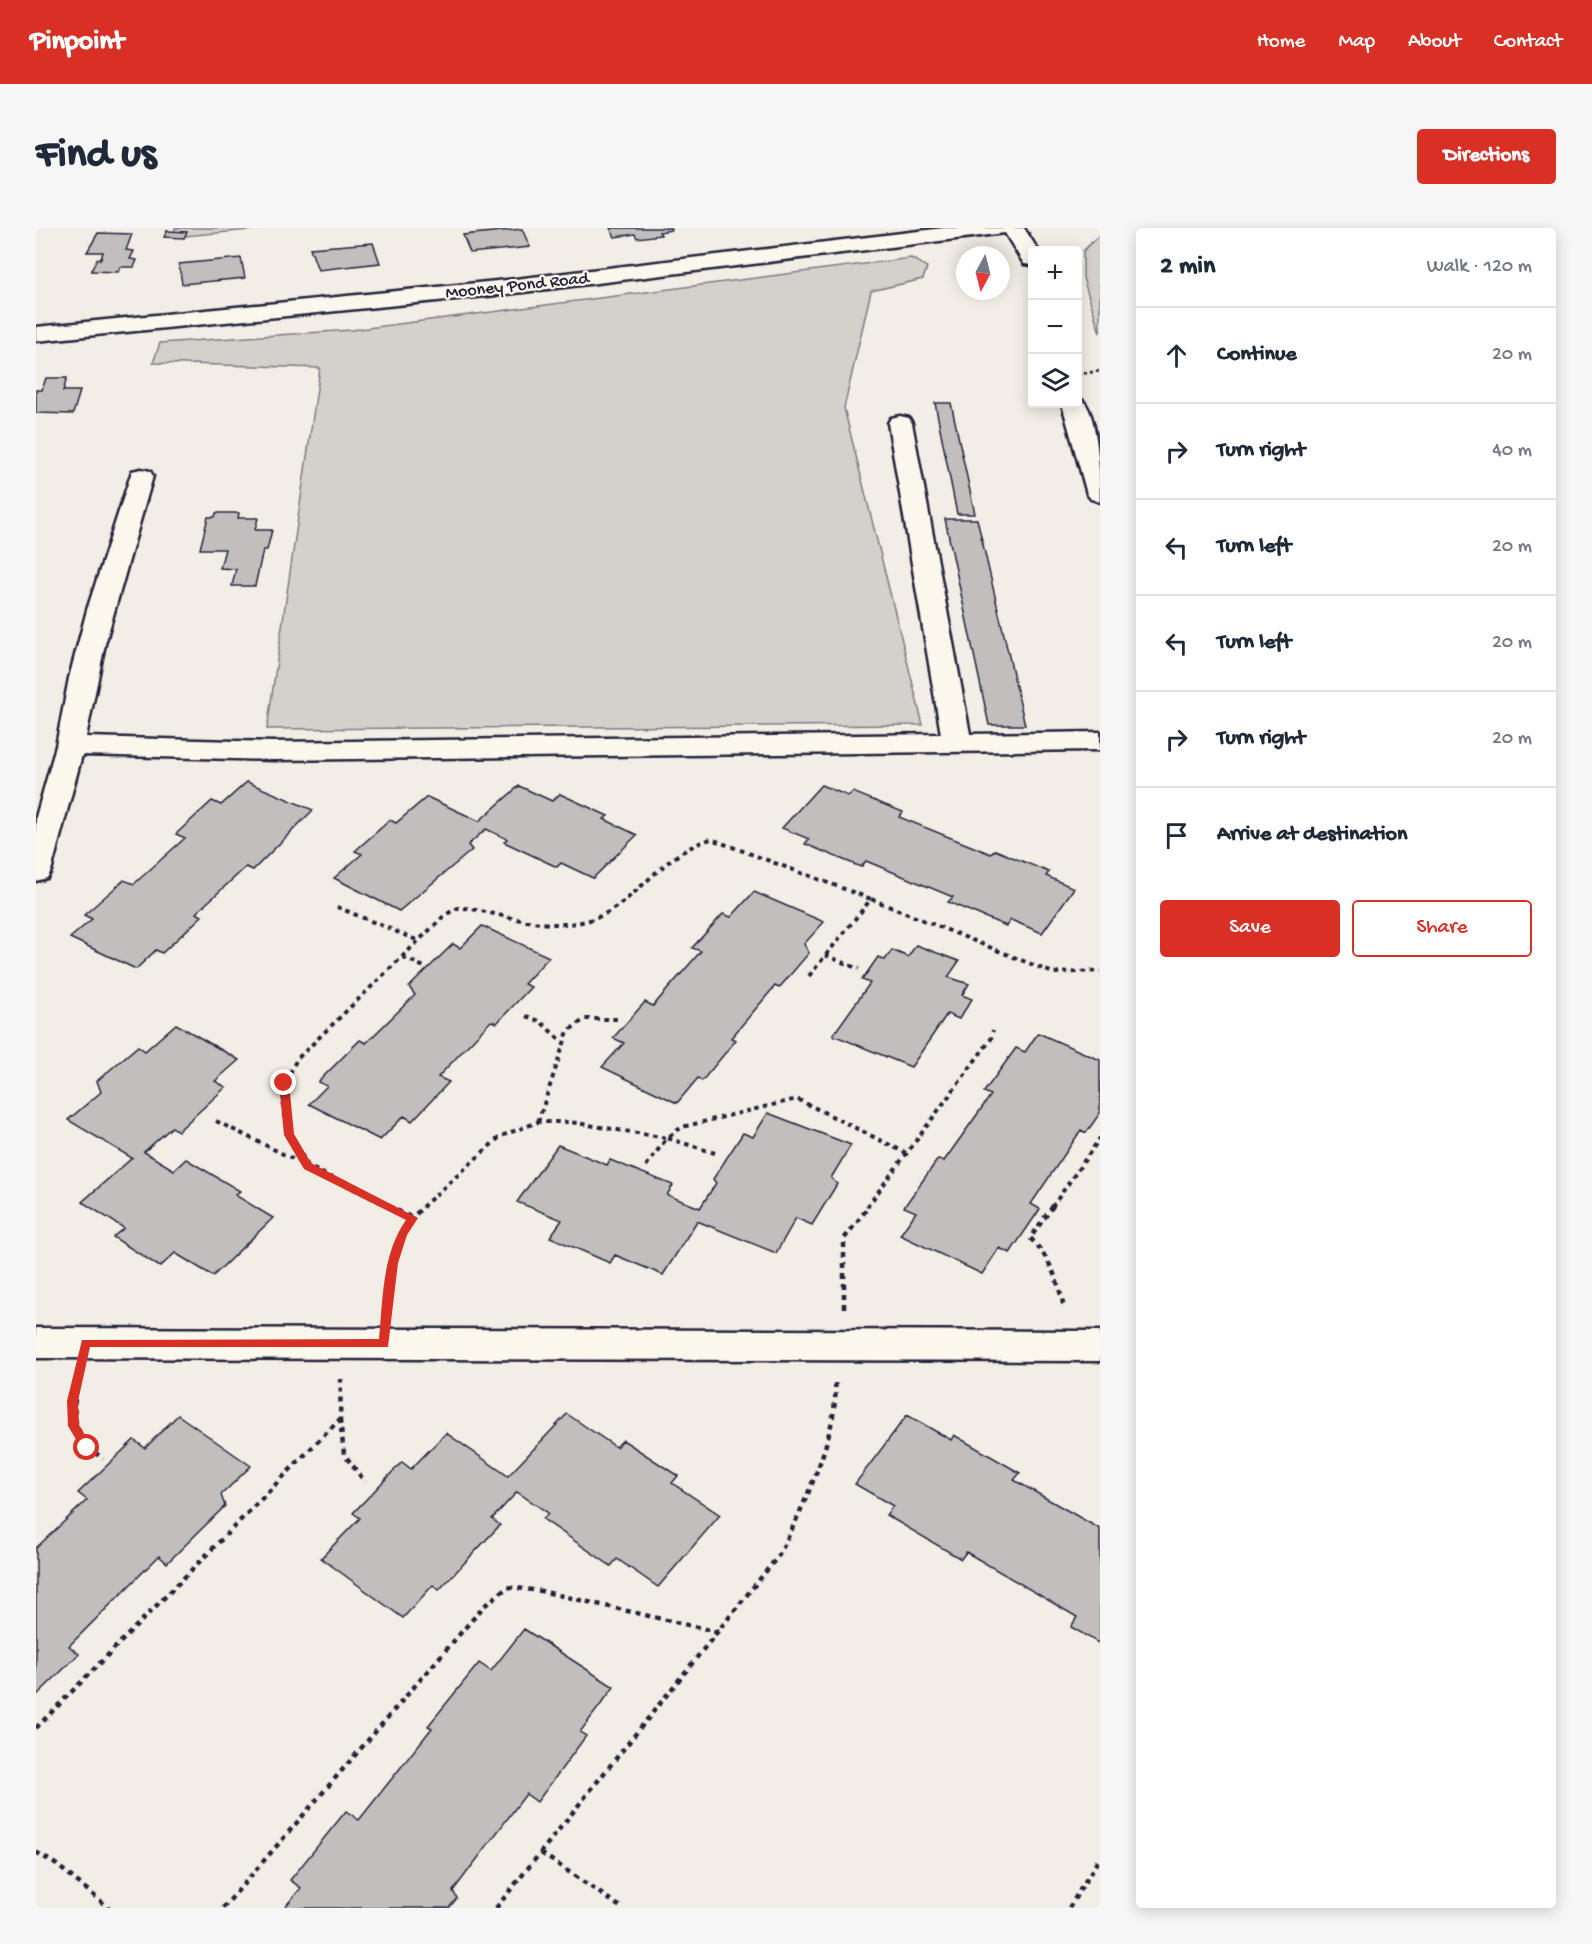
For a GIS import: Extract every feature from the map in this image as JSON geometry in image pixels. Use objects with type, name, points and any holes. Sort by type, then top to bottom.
[{"type":"street","name":"Mooney Pond Road","points":[[36,334],[507,286],[998,228]]},
{"type":"street","points":[[1013,228],[1028,252]]},
{"type":"street","points":[[1075,408],[1100,494]]},
{"type":"street","points":[[900,423],[957,743]]},
{"type":"street","points":[[36,871],[70,746],[77,703],[104,597],[141,476]]},
{"type":"street","points":[[70,746],[273,751],[1100,741]]},
{"type":"street","points":[[36,1343],[1086,1346]]},
{"type":"path","points":[[1082,374],[1100,371]]},
{"type":"path","points":[[308,1166],[289,1135],[284,1083],[297,1059],[445,915],[459,908],[541,922],[568,924],[589,920],[611,910],[661,864],[695,842],[711,839],[871,898],[1053,973],[1100,971]]},
{"type":"path","points":[[809,976],[871,898]]},
{"type":"path","points":[[337,907],[419,941]]},
{"type":"path","points":[[825,955],[859,969]]},
{"type":"path","points":[[403,957],[424,967]]},
{"type":"path","points":[[526,1016],[540,1021],[561,1041]]},
{"type":"path","points":[[538,1122],[552,1083],[561,1041],[568,1029],[589,1018],[602,1016],[617,1019]]},
{"type":"path","points":[[496,1908],[779,1555],[808,1499],[837,1400],[844,1239],[991,1039],[993,1030]]},
{"type":"path","points":[[646,1166],[667,1138],[682,1127],[797,1099],[906,1153]]},
{"type":"path","points":[[216,1121],[413,1218]]},
{"type":"path","points":[[384,1343],[392,1263],[402,1234],[413,1218],[501,1136],[538,1122],[570,1122],[667,1138],[715,1153]]},
{"type":"path","points":[[1086,1346],[1055,1269],[1044,1251],[1030,1238],[1100,1138]]},
{"type":"path","points":[[86,1343],[73,1401],[74,1426],[87,1448],[103,1459]]},
{"type":"path","points":[[342,1344],[340,1419],[344,1454],[365,1482]]},
{"type":"path","points":[[36,1728],[340,1419]]},
{"type":"path","points":[[223,1908],[484,1606],[508,1587],[541,1591],[718,1632]]},
{"type":"path","points":[[36,1852],[57,1864],[109,1908]]},
{"type":"path","points":[[541,1853],[622,1908]]},
{"type":"path","points":[[1069,1908],[1100,1857]]},
{"type":"shaded area","points":[[175,228],[270,228],[174,237]]},
{"type":"shaded area","points":[[1100,234],[1100,333],[1083,278],[1083,251]]},
{"type":"shaded area","points":[[911,258],[927,267],[923,279],[871,291],[844,408],[923,725],[267,729],[320,368],[153,363],[160,343],[352,330]]},
{"type":"building","points":[[610,228],[671,228],[672,230],[659,232],[661,235],[637,238],[635,234],[615,237]]},
{"type":"building","points":[[522,229],[530,247],[470,253],[463,235]]},
{"type":"building","points":[[167,231],[187,232],[184,238],[164,237]]},
{"type":"building","points":[[98,233],[132,234],[126,250],[134,251],[130,259],[137,260],[134,267],[120,267],[118,272],[91,271],[97,259],[101,259],[103,252],[87,252]]},
{"type":"building","points":[[373,243],[380,263],[318,270],[310,248]]},
{"type":"building","points":[[241,258],[245,278],[182,284],[179,264]]},
{"type":"building","points":[[46,378],[67,378],[63,391],[80,391],[73,414],[36,413],[36,390],[42,390]]},
{"type":"building","points":[[935,403],[951,403],[975,514],[957,514]]},
{"type":"building","points":[[216,513],[239,513],[238,518],[258,518],[255,530],[272,530],[267,550],[263,550],[255,586],[232,586],[236,569],[220,568],[225,549],[200,549],[208,517],[215,517]]},
{"type":"building","points":[[945,519],[977,519],[1025,725],[989,725]]},
{"type":"building","points":[[247,782],[313,810],[253,870],[246,867],[196,913],[202,916],[162,953],[156,950],[136,969],[70,938],[92,919],[84,915],[124,880],[134,884],[185,838],[176,834],[212,801],[221,805]]},
{"type":"building","points":[[821,785],[848,796],[853,792],[903,812],[899,817],[991,854],[995,850],[1049,872],[1046,876],[1074,888],[1042,933],[1011,920],[1006,926],[948,902],[953,897],[866,861],[861,867],[805,844],[809,839],[782,828]]},
{"type":"building","points":[[519,786],[552,801],[560,794],[608,816],[604,819],[637,835],[593,878],[561,863],[557,867],[504,842],[507,839],[486,829],[468,845],[472,850],[399,911],[334,878],[362,854],[355,851],[390,820],[396,823],[427,797],[479,821]]},
{"type":"building","points":[[754,892],[824,922],[804,944],[809,953],[779,988],[775,986],[731,1038],[736,1040],[702,1081],[698,1078],[677,1103],[602,1067],[624,1043],[613,1038],[645,1002],[653,1006],[701,951],[692,948],[723,914],[731,917]]},
{"type":"building","points":[[482,926],[549,957],[524,984],[531,987],[497,1023],[491,1021],[438,1077],[449,1082],[412,1121],[404,1116],[380,1140],[309,1104],[327,1086],[318,1082],[360,1040],[366,1043],[415,995],[409,987],[453,944],[460,948]]},
{"type":"building","points":[[916,945],[959,961],[948,977],[969,984],[962,995],[972,999],[959,1019],[947,1014],[911,1067],[833,1035],[870,983],[862,980],[878,957],[885,960],[892,950],[908,957]]},
{"type":"building","points":[[176,1024],[239,1060],[215,1081],[226,1087],[178,1131],[172,1127],[144,1152],[174,1170],[186,1159],[240,1191],[235,1195],[273,1218],[213,1276],[175,1253],[160,1267],[113,1237],[124,1228],[82,1202],[132,1158],[68,1120],[101,1092],[97,1081],[138,1046],[145,1051]]},
{"type":"building","points":[[1038,1033],[1100,1060],[1100,1113],[1086,1133],[1081,1130],[1031,1204],[1040,1209],[1010,1253],[999,1248],[982,1274],[900,1235],[916,1212],[904,1207],[938,1159],[944,1161],[991,1095],[984,1092],[1016,1048],[1025,1052]]},
{"type":"building","points":[[768,1113],[851,1145],[831,1178],[837,1184],[812,1225],[796,1218],[776,1253],[697,1221],[663,1275],[615,1255],[610,1263],[550,1237],[562,1220],[517,1202],[558,1145],[607,1165],[610,1160],[673,1185],[667,1195],[700,1208],[716,1183],[713,1179],[743,1133],[753,1137]]},
{"type":"building","points":[[567,1414],[616,1447],[623,1440],[678,1476],[672,1483],[720,1515],[658,1587],[617,1559],[611,1566],[543,1519],[548,1513],[517,1492],[492,1519],[500,1525],[439,1590],[433,1585],[403,1618],[321,1558],[360,1518],[353,1513],[402,1462],[411,1469],[446,1433],[508,1476]]},
{"type":"building","points":[[178,1415],[251,1466],[221,1495],[225,1506],[167,1563],[159,1556],[69,1646],[79,1654],[36,1696],[36,1548],[87,1500],[78,1493],[134,1440],[145,1448]]},
{"type":"building","points":[[907,1415],[951,1440],[954,1435],[1020,1473],[1014,1480],[1100,1529],[1100,1644],[1071,1627],[1077,1617],[966,1552],[961,1559],[886,1515],[893,1506],[855,1484]]},
{"type":"building","points":[[524,1629],[614,1687],[580,1732],[586,1736],[537,1802],[526,1794],[453,1891],[457,1898],[449,1908],[284,1908],[301,1888],[290,1880],[346,1811],[359,1820],[432,1728],[428,1726],[479,1663],[491,1671]]},
{"type":"route","points":[[87,1448],[74,1426],[73,1401],[86,1343],[384,1343],[392,1263],[402,1234],[413,1218],[308,1166],[289,1135],[284,1083]]}]
